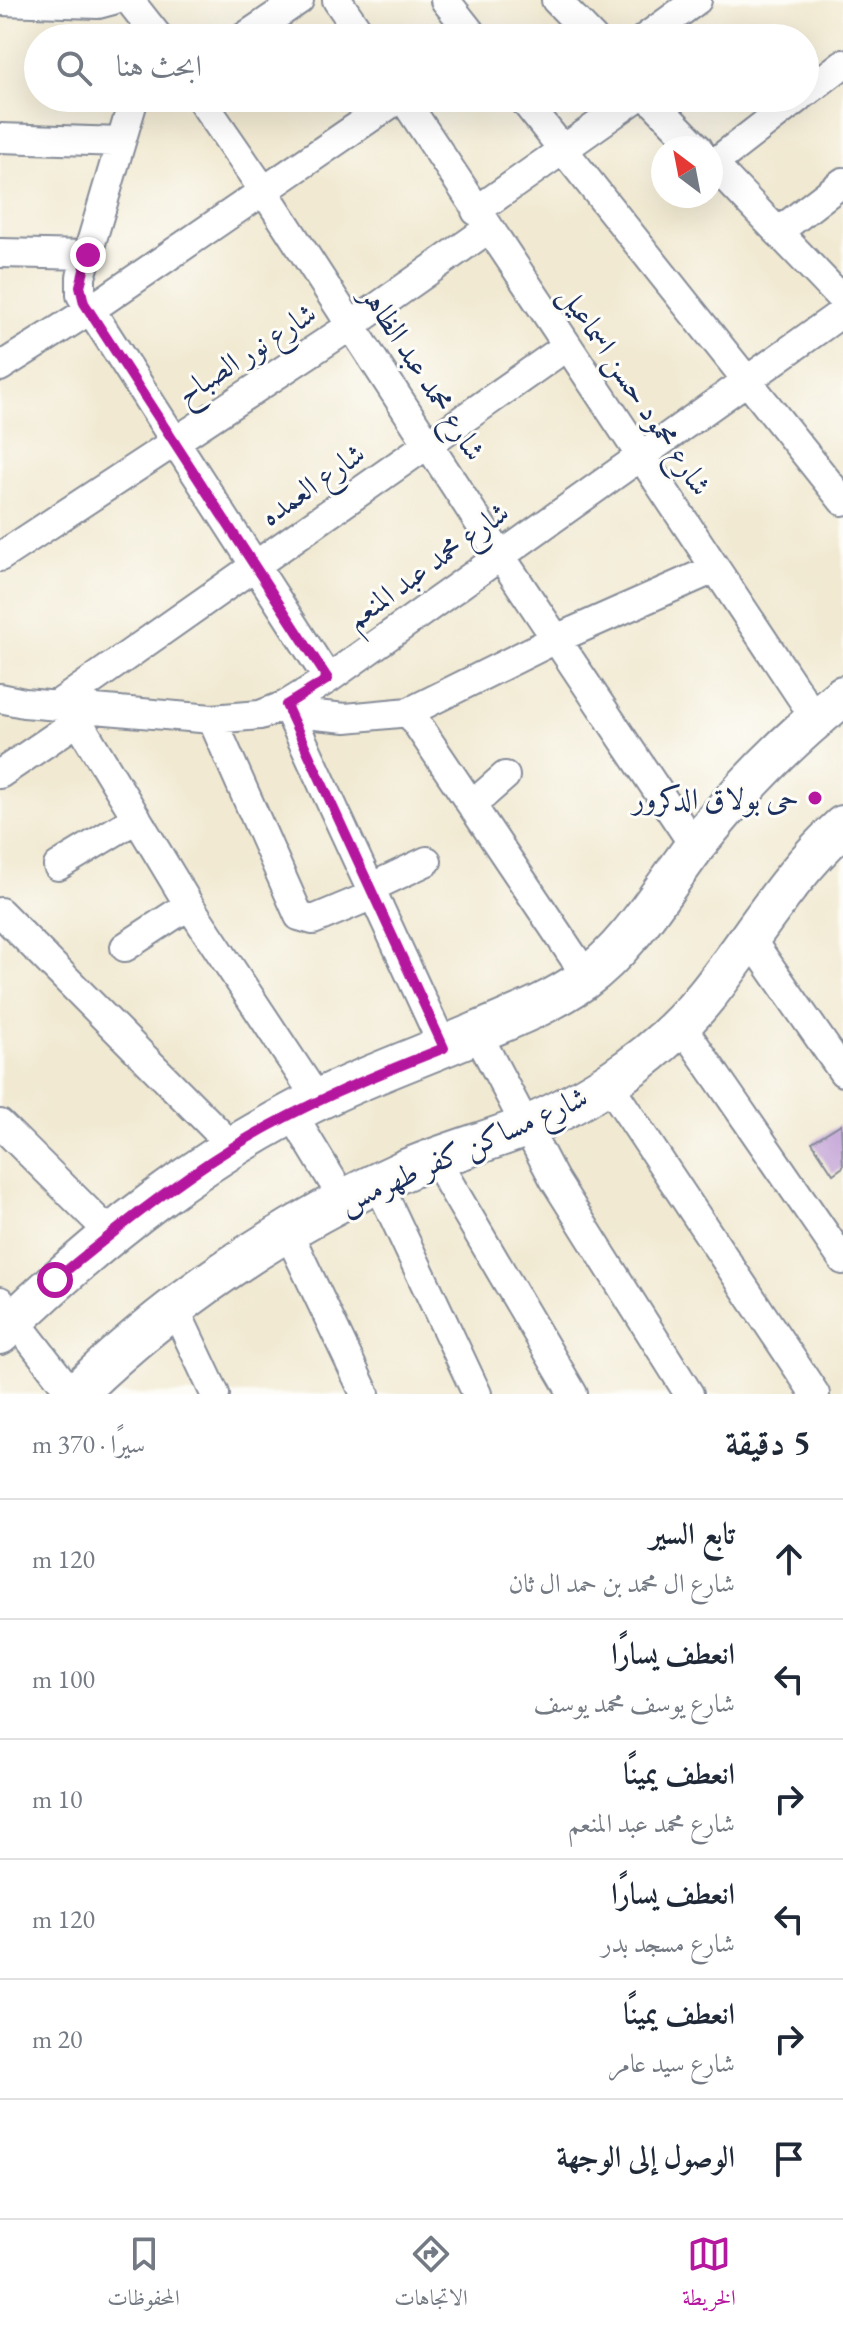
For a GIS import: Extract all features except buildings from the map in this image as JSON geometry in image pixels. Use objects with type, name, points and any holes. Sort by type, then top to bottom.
[{"type":"street","points":[[0,1],[98,4],[113,0]]},
{"type":"street","points":[[129,0],[148,24]]},
{"type":"street","points":[[264,24],[299,0]]},
{"type":"street","points":[[337,0],[353,24]]},
{"type":"street","points":[[445,0],[464,24]]},
{"type":"street","points":[[664,24],[697,0]]},
{"type":"street","points":[[561,1],[581,24]]},
{"type":"street","points":[[819,82],[843,64]]},
{"type":"street","points":[[130,112],[80,286],[84,303],[328,679]]},
{"type":"street","name":"شارع محمد عبد الظاهر","points":[[210,112],[695,847]]},
{"type":"street","points":[[7,357],[90,310],[380,112]]},
{"type":"street","name":"شارع محمود حسن اسماعيل","points":[[410,112],[714,569],[829,707]]},
{"type":"street","points":[[533,112],[843,501]]},
{"type":"street","name":"شارع نور الصباح","points":[[0,557],[352,325],[482,220],[563,149],[616,112]]},
{"type":"street","points":[[663,112],[686,136]]},
{"type":"street","points":[[723,147],[777,112]]},
{"type":"street","points":[[0,138],[121,142]]},
{"type":"street","points":[[723,175],[843,300]]},
{"type":"street","points":[[778,232],[843,182]]},
{"type":"street","points":[[0,253],[88,255]]},
{"type":"street","name":"شارع محمد عبد المنعم","points":[[0,698],[68,711],[212,719],[260,715],[286,705],[328,679],[843,312]]},
{"type":"street","name":"شارع العمده","points":[[0,774],[68,711],[255,566],[567,346]]},
{"type":"street","points":[[286,705],[315,715],[346,718],[409,712],[556,639],[714,569]]},
{"type":"street","points":[[286,705],[372,891],[460,1040],[525,1127],[554,1179],[689,1394]]},
{"type":"street","points":[[73,1394],[5,1318],[165,1192],[233,1147],[305,1107],[553,1000],[587,977],[619,947],[732,799],[829,707]]},
{"type":"street","points":[[68,711],[137,818],[305,1107],[361,1191],[477,1394]]},
{"type":"street","points":[[409,712],[587,977]]},
{"type":"street","points":[[212,719],[299,916],[313,920],[427,861]]},
{"type":"street","points":[[472,805],[505,776]]},
{"type":"street","points":[[58,866],[137,818]]},
{"type":"street","name":"شارع مساكن كفر طهرمس","points":[[73,1394],[174,1307],[288,1232],[361,1191],[435,1159],[525,1127],[608,1083],[646,1056],[681,1025],[706,997],[773,904],[840,835]]},
{"type":"street","points":[[125,947],[189,905]]},
{"type":"street","points":[[0,912],[233,1147]]},
{"type":"street","points":[[749,937],[843,1072]]},
{"type":"street","points":[[681,1025],[843,1260]]},
{"type":"street","points":[[608,1083],[815,1394]]},
{"type":"street","points":[[0,1124],[111,1234]]},
{"type":"street","points":[[435,1159],[573,1394]]},
{"type":"street","points":[[288,1232],[365,1394]]},
{"type":"street","points":[[174,1307],[215,1394]]},
{"type":"place","name":"حى بولاق الدكرور","points":[[815,798]]},
{"type":"route","points":[[55,1280],[165,1192],[233,1147],[339,1090],[444,1048],[286,705],[328,679],[84,303],[80,286],[88,255]]}]
